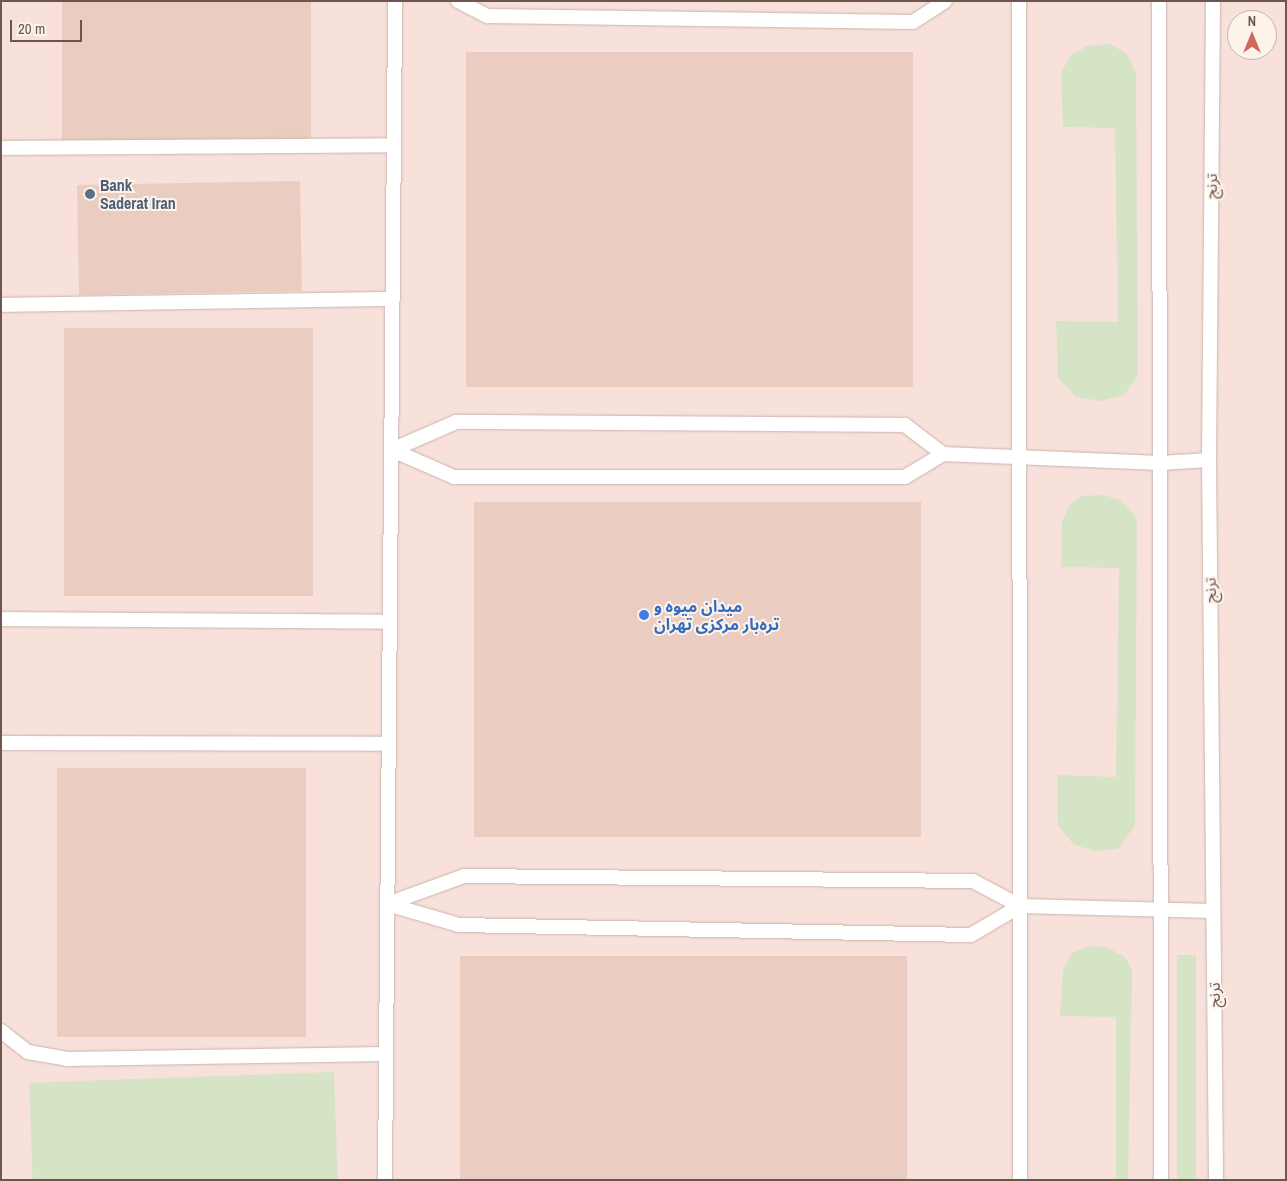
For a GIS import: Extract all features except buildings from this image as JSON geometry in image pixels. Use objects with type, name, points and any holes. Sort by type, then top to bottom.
[{"type":"lane","points":[[385,1180],[395,1]]},
{"type":"lane","points":[[458,1],[488,16],[913,22],[945,1]]},
{"type":"lane","points":[[1019,1],[1020,1180]]},
{"type":"lane","points":[[1159,1],[1160,1180]]},
{"type":"lane","name":"ترنج","points":[[1213,1],[1208,460],[1216,1180]]},
{"type":"lane","points":[[1,148],[394,145]]},
{"type":"lane","points":[[1,306],[393,299]]},
{"type":"lane","points":[[392,450],[456,422],[905,425],[943,454]]},
{"type":"lane","points":[[392,450],[454,478],[905,478],[943,454],[1160,463],[1208,460]]},
{"type":"lane","points":[[1,619],[390,622]]},
{"type":"lane","points":[[1,743],[389,744]]},
{"type":"lane","points":[[387,904],[464,876],[974,882],[1020,906],[1213,911]]},
{"type":"lane","points":[[387,904],[459,925],[970,934],[1020,906]]},
{"type":"lane","points":[[1,1031],[28,1052],[67,1059],[386,1054]]},
{"type":"shaded area","name":"میدان میوه و تره‌بار مرکزی تهران","points":[[1,1],[1286,1],[1286,1180],[1,1180]]},
{"type":"green space","points":[[1109,44],[1126,53],[1136,73],[1138,375],[1124,395],[1101,401],[1076,397],[1058,378],[1056,321],[1118,322],[1115,128],[1063,127],[1061,73],[1070,56],[1087,46]]},
{"type":"green space","points":[[1103,495],[1121,500],[1137,519],[1135,825],[1118,849],[1096,851],[1074,845],[1058,825],[1057,775],[1116,777],[1119,568],[1061,567],[1062,521],[1070,505],[1082,496]]},
{"type":"green space","points":[[1089,946],[1106,947],[1125,957],[1132,970],[1128,1180],[1116,1180],[1116,1017],[1060,1016],[1063,970],[1072,953]]},
{"type":"green space","points":[[1177,955],[1196,955],[1196,1180],[1177,1180]]},
{"type":"green space","points":[[334,1072],[338,1180],[33,1180],[29,1083]]},
{"type":"place","name":"Bank Saderat Iran","points":[[90,194]]},
{"type":"place","name":"میدان میوه و تره‌بار مرکزی تهران","points":[[644,615]]}]
